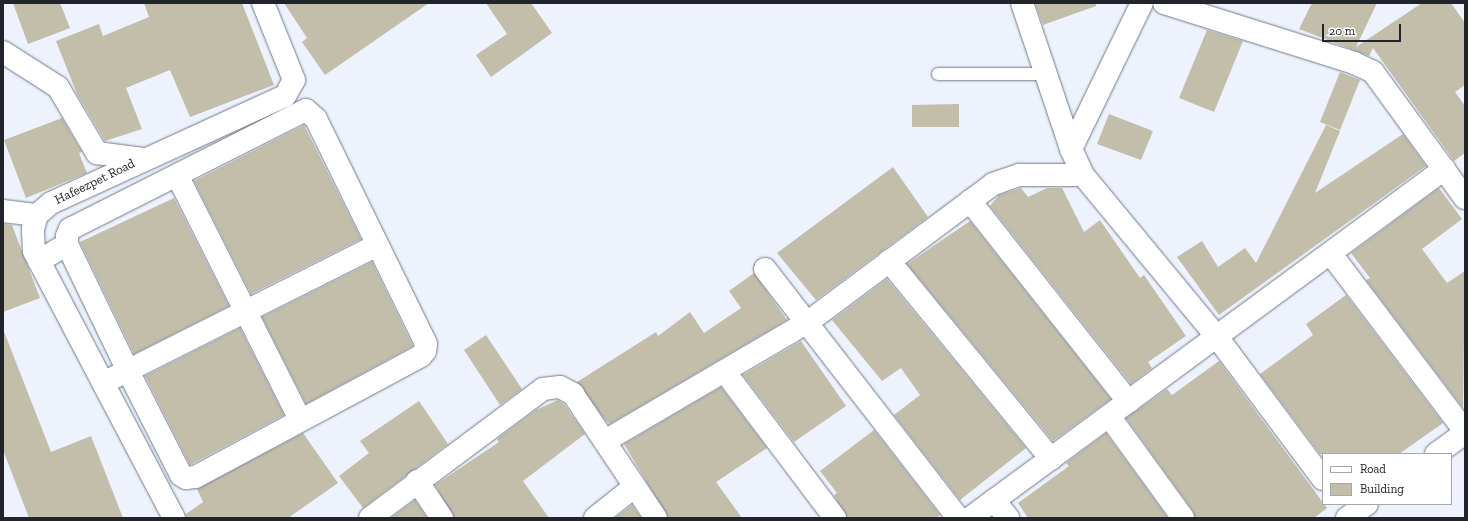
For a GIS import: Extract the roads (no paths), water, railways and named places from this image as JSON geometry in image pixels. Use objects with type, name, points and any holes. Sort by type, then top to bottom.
[{"type":"street","name":"Hafeezpet Road","points":[[37,215],[51,203],[143,159],[285,96],[294,80],[263,3]]},
{"type":"street","points":[[1022,3],[1071,149],[1083,175],[1217,337],[1322,478]]},
{"type":"street","points":[[1071,149],[1142,3]]},
{"type":"street","points":[[1164,3],[1354,63],[1373,72],[1465,198]]},
{"type":"street","points":[[3,52],[58,86],[97,153],[143,159]]},
{"type":"street","points":[[306,110],[316,119],[426,344],[425,351],[421,356],[195,477],[186,478],[181,475],[128,371],[67,244],[70,229],[177,175],[306,110]]},
{"type":"street","points":[[970,518],[1331,254],[1444,169]]},
{"type":"street","points":[[605,441],[808,322],[993,184],[1019,174],[1083,175]]},
{"type":"street","points":[[177,175],[300,420]]},
{"type":"street","points":[[970,201],[1129,402]]},
{"type":"street","points":[[3,211],[37,215],[34,244],[39,261],[174,518]]},
{"type":"street","points":[[39,261],[67,244]]},
{"type":"street","points":[[103,383],[247,312],[377,245]]},
{"type":"street","points":[[1331,254],[1465,432],[1437,453]]},
{"type":"street","points":[[889,261],[1051,459]]},
{"type":"street","points":[[765,270],[808,322],[958,518]]},
{"type":"street","points":[[725,372],[835,518]]},
{"type":"street","points":[[370,518],[417,481],[543,389],[560,388],[573,394],[656,518]]},
{"type":"street","points":[[1109,416],[1183,518]]},
{"type":"street","points":[[417,481],[442,518]]},
{"type":"street","points":[[595,518],[634,487]]},
{"type":"street","points":[[994,500],[1008,518]]},
{"type":"lane","points":[[938,74],[1046,74]]}]
